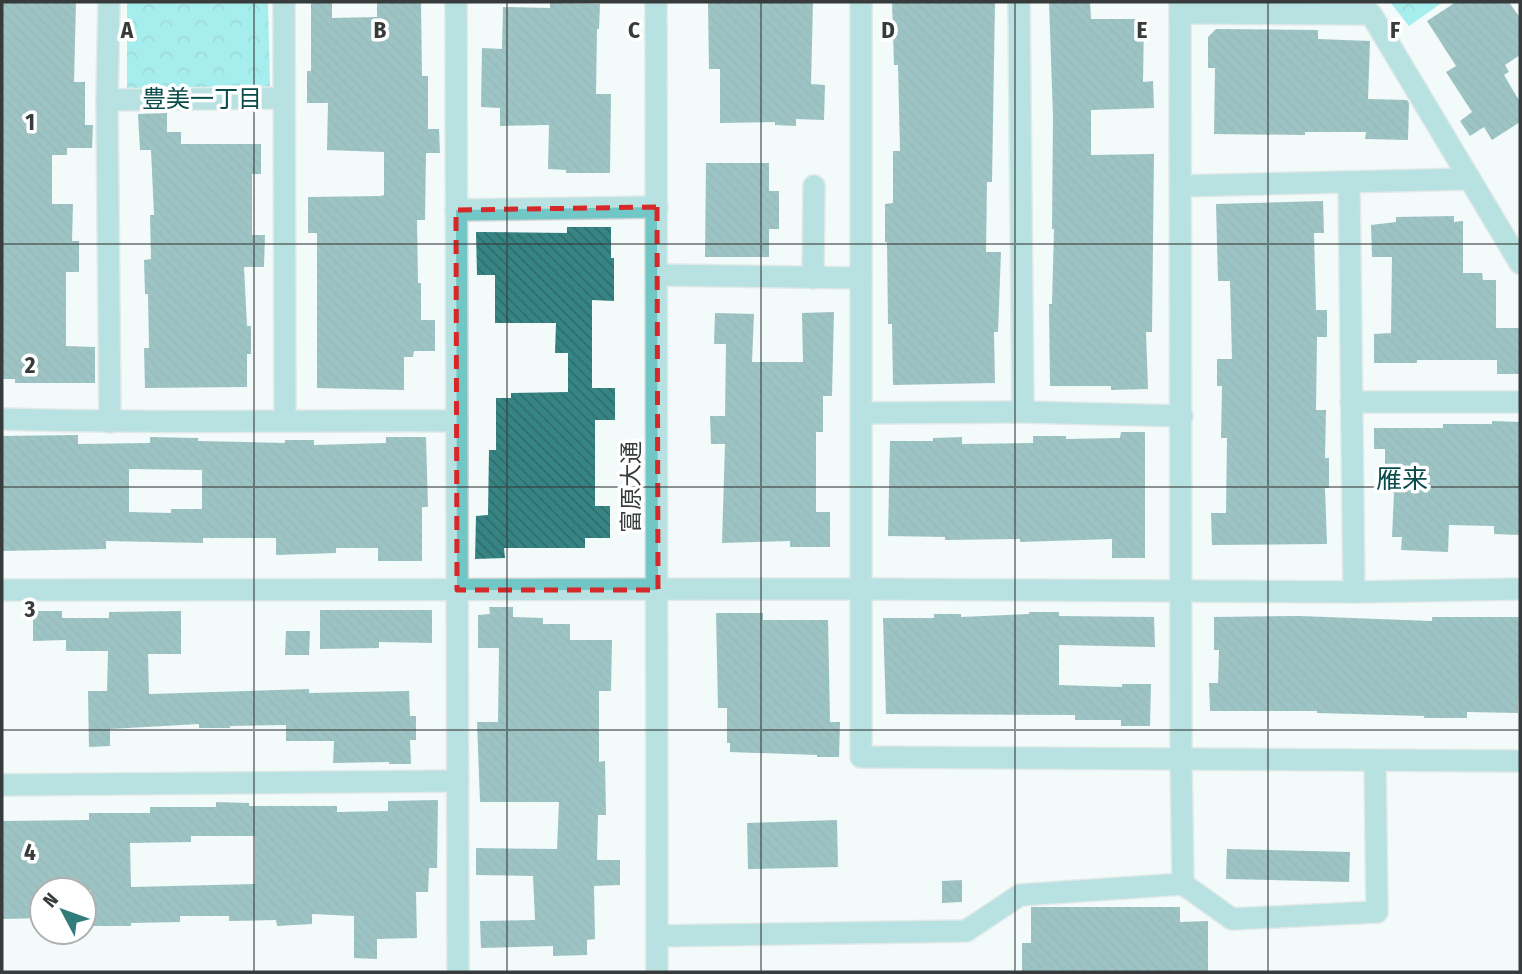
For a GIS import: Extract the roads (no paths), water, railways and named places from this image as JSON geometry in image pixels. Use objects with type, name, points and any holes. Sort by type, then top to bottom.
[{"type":"street","points":[[109,2],[107,100],[110,422]]},
{"type":"street","points":[[284,2],[282,98],[285,419]]},
{"type":"street","points":[[456,2],[457,972]]},
{"type":"street","name":"富原大通","points":[[656,2],[657,972]]},
{"type":"street","points":[[861,2],[861,757],[1520,761]]},
{"type":"street","points":[[1020,2],[1023,412]]},
{"type":"street","points":[[1183,884],[1180,8],[1371,14],[1520,263]]},
{"type":"street","points":[[107,100],[282,98]]},
{"type":"street","points":[[1181,186],[1470,179]]},
{"type":"street","points":[[1349,182],[1354,592]]},
{"type":"street","points":[[813,278],[814,186]]},
{"type":"street","points":[[456,211],[657,207]]},
{"type":"street","points":[[657,275],[861,278]]},
{"type":"street","points":[[1351,402],[1520,402]]},
{"type":"street","points":[[862,413],[1023,412],[1182,416]]},
{"type":"street","points":[[2,419],[110,422],[285,419],[457,421]]},
{"type":"street","points":[[2,590],[862,589],[1354,592],[1520,589]]},
{"type":"street","points":[[657,936],[966,931],[1020,895],[1183,884],[1232,919],[1377,912],[1376,760]]},
{"type":"street","points":[[2,785],[458,781]]},
{"type":"district","name":"豊美一丁目","points":[[202,99]]},
{"type":"district","name":"雁来","points":[[1402,479]]}]
